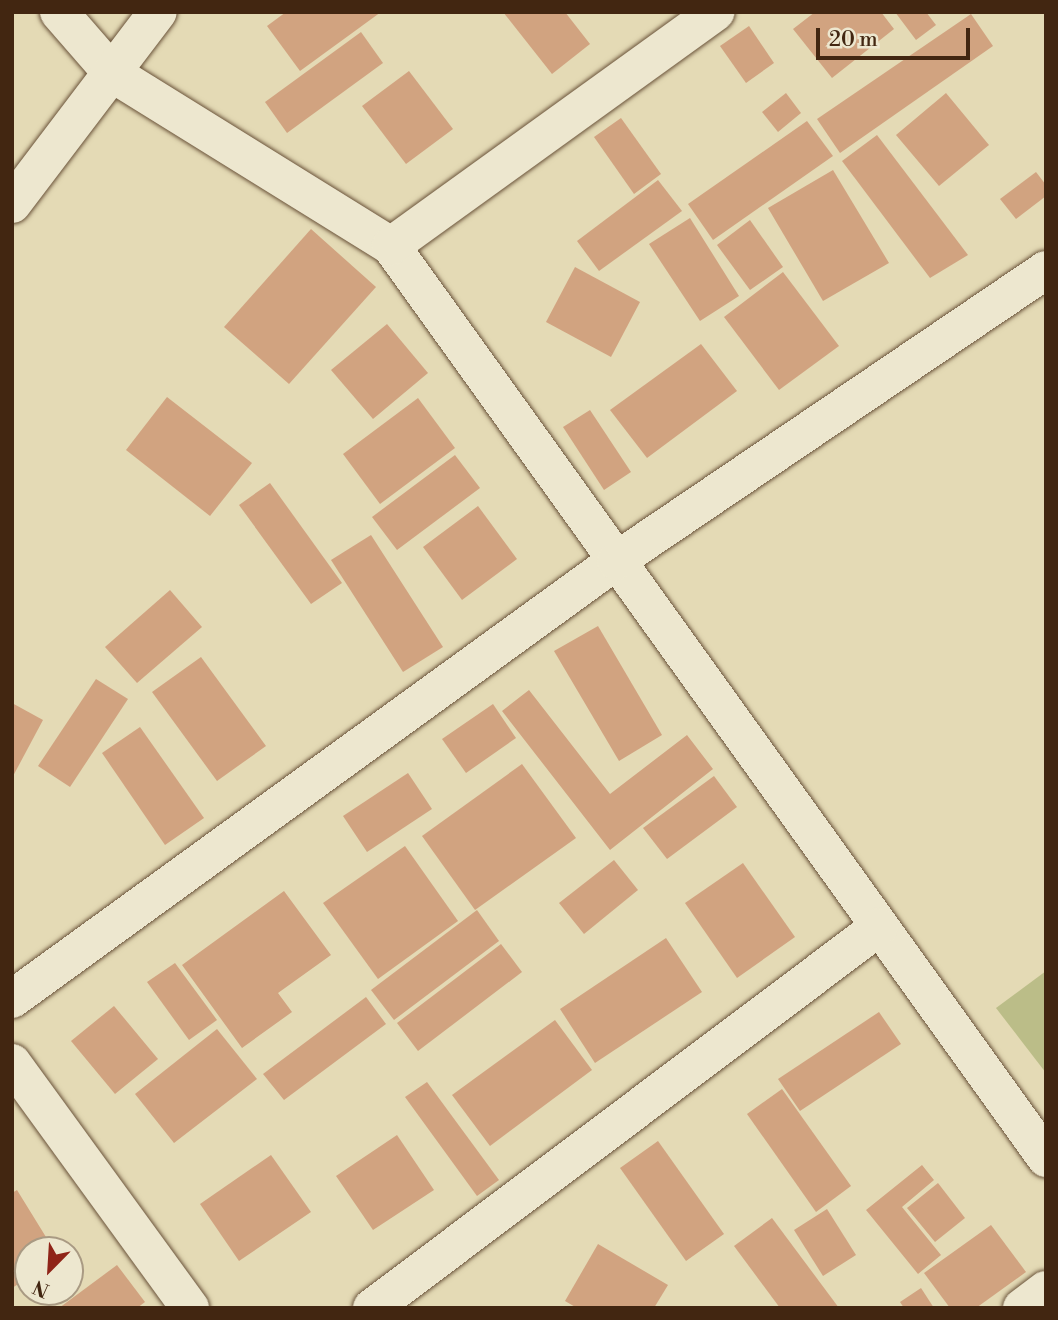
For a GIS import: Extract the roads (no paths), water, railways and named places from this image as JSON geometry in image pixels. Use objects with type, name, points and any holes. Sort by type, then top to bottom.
[{"type":"street","points":[[59,12],[112,73],[391,246],[1046,1158]]},
{"type":"street","points":[[12,204],[158,12]]},
{"type":"street","points":[[391,246],[716,12]]},
{"type":"street","points":[[12,999],[616,561],[1046,270]]},
{"type":"street","points":[[372,1308],[879,927]]},
{"type":"street","points":[[12,1063],[190,1308]]},
{"type":"street","points":[[1022,1308],[1046,1290]]}]
